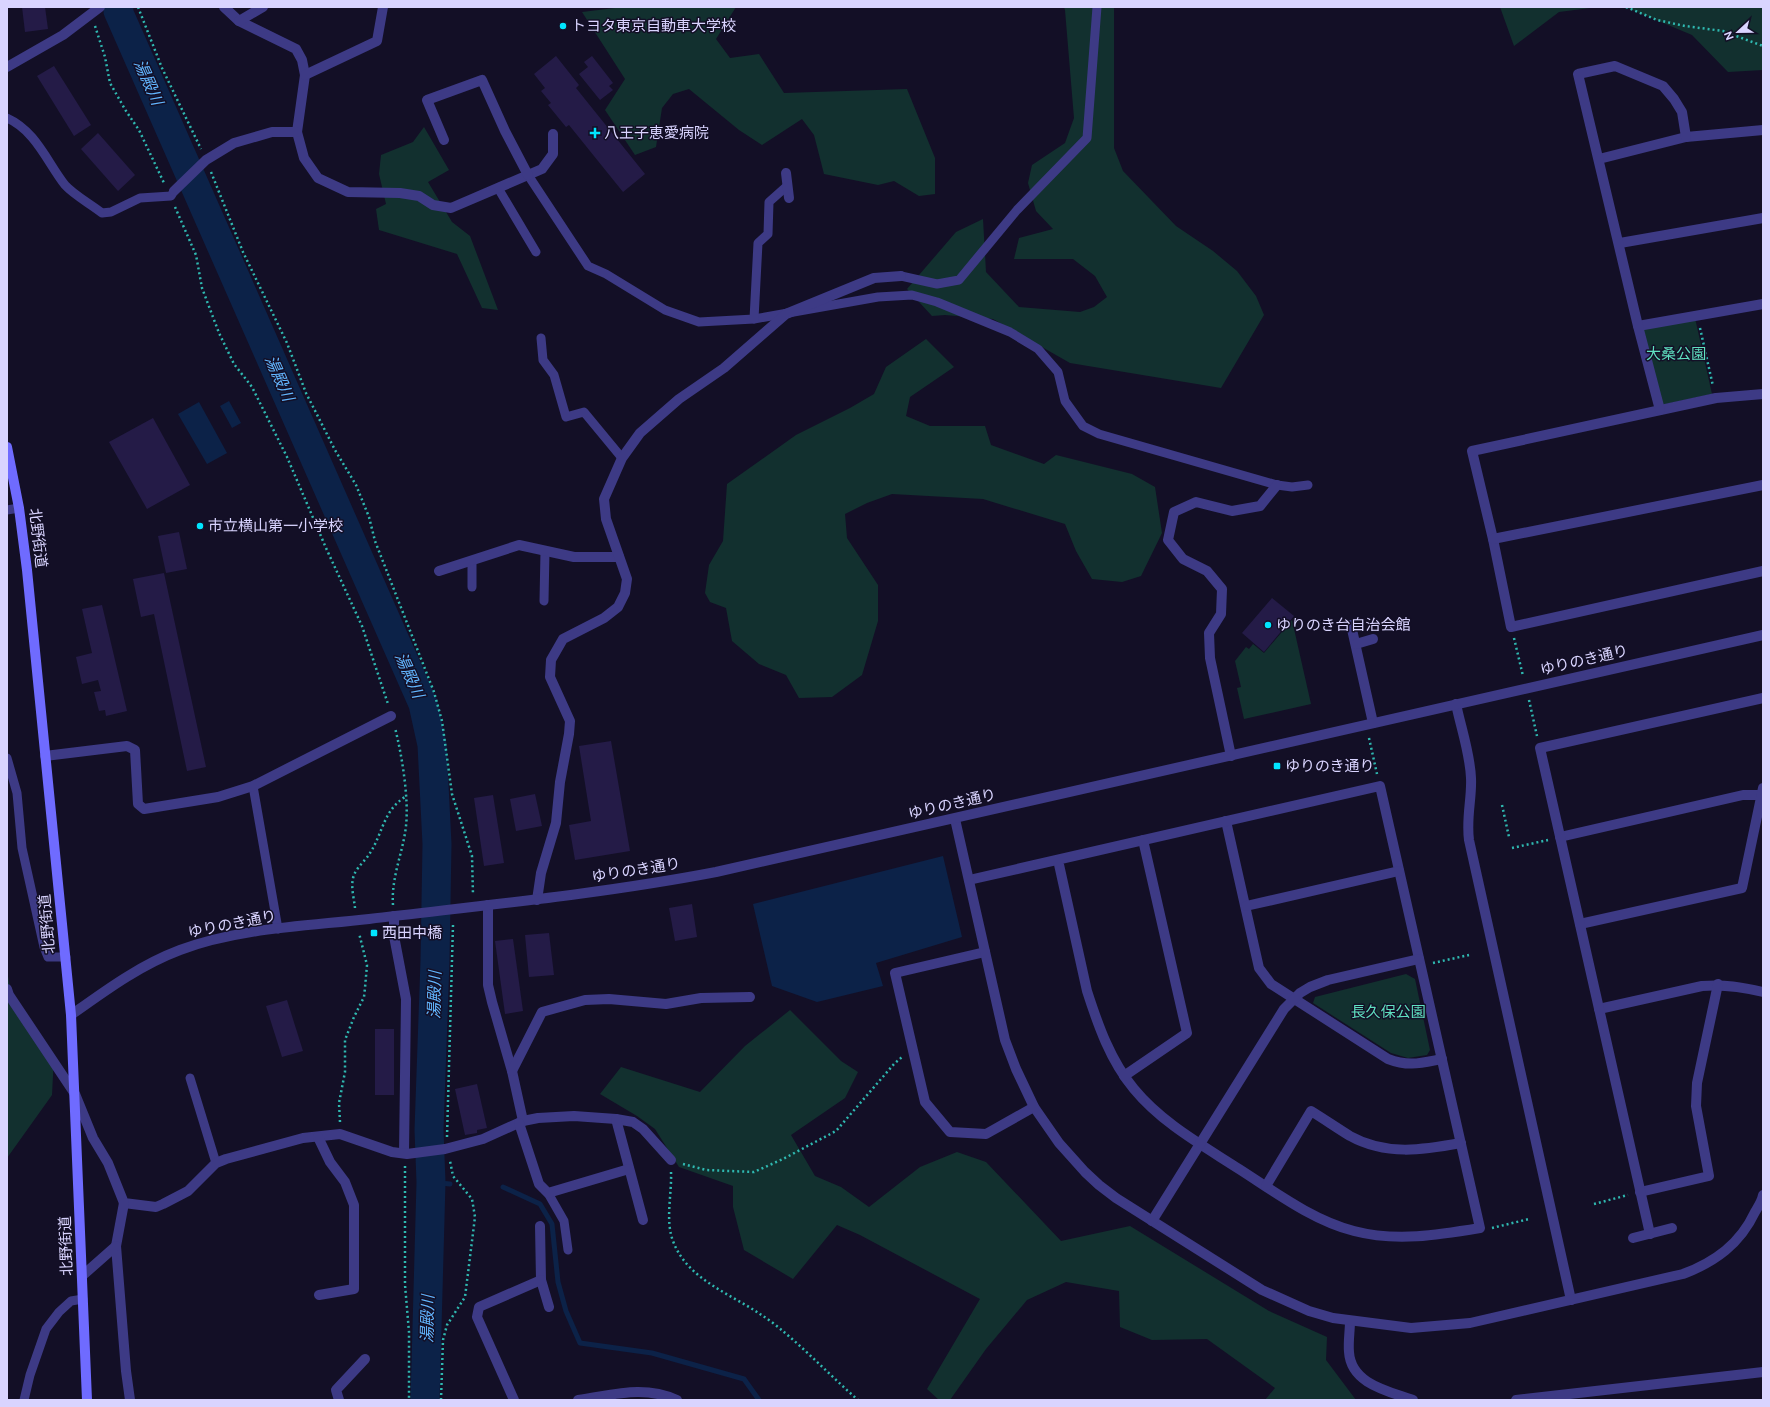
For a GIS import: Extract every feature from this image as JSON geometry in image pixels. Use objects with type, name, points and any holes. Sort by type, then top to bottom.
[{"type":"main road","name":"北野街道","points":[[7,447],[19,508],[46,756],[71,1015],[87,1400]]},
{"type":"street","points":[[224,7],[239,21],[296,49],[302,60],[305,75],[297,132],[304,158],[318,178],[348,192],[400,193],[419,196],[433,205],[451,208],[542,169],[553,154],[553,134]]},
{"type":"street","points":[[239,21],[263,7]]},
{"type":"street","points":[[305,75],[377,41],[383,7]]},
{"type":"street","points":[[7,67],[63,35],[95,11]]},
{"type":"street","points":[[1660,410],[1638,326],[1620,244],[1578,74],[1615,66],[1663,86],[1674,99],[1682,112],[1686,137]]},
{"type":"street","points":[[444,140],[427,100],[482,80],[505,131],[528,175]]},
{"type":"street","points":[[1599,159],[1686,137],[1763,130]]},
{"type":"street","points":[[173,193],[205,162],[234,143],[272,132],[297,132]]},
{"type":"street","points":[[786,173],[789,198]]},
{"type":"street","points":[[1620,244],[1763,218]]},
{"type":"street","points":[[537,900],[541,873],[556,823],[560,782],[570,721],[550,677],[551,660],[563,639],[604,618],[618,607],[625,594],[627,579],[606,519],[604,499],[622,458],[640,433],[679,400],[724,368],[786,314],[874,278],[901,276]]},
{"type":"street","points":[[1638,326],[1763,304]]},
{"type":"street","points":[[1763,394],[1716,398],[1472,451],[1493,538],[1511,627],[1763,571]]},
{"type":"street","points":[[1231,756],[1210,658],[1209,633],[1222,614],[1222,589],[1207,571],[1183,559],[1168,540],[1174,512],[1196,502],[1232,511],[1260,506],[1277,485]]},
{"type":"street","points":[[1493,538],[1763,485]]},
{"type":"street","points":[[439,571],[518,545],[574,557],[619,557]]},
{"type":"street","points":[[1352,625],[1370,724]]},
{"type":"street","name":"ゆりのき通り","points":[[71,1015],[129,975],[152,962],[180,950],[228,937],[278,929],[537,900],[628,888],[716,872],[1763,635]]},
{"type":"street","points":[[1356,644],[1373,639]]},
{"type":"street","points":[[1650,1234],[1540,748],[1763,698]]},
{"type":"street","points":[[1456,704],[1470,765],[1471,779],[1467,817],[1469,840],[1571,1300]]},
{"type":"street","points":[[46,756],[127,746],[135,750],[138,804],[144,809],[218,797],[252,786],[391,716]]},
{"type":"street","points":[[969,880],[1380,786],[1480,1228],[1435,1236],[1417,1237],[1376,1235],[1354,1231],[1309,1212],[1266,1186],[1169,1123],[1147,1104],[1124,1076],[1109,1050],[1092,1008],[1058,860]]},
{"type":"street","points":[[1560,837],[1743,795],[1762,793],[1742,888],[1580,924]]},
{"type":"street","points":[[955,819],[1005,1040],[1016,1070],[1034,1108],[1059,1143],[1085,1172],[1116,1198],[1262,1290],[1309,1311],[1332,1318],[1350,1321],[1411,1328],[1470,1323],[1683,1274],[1703,1266],[1731,1247],[1743,1233],[1753,1218],[1763,1195]]},
{"type":"street","points":[[1226,821],[1259,968],[1271,984],[1388,1059],[1402,1064],[1415,1065],[1442,1059]]},
{"type":"street","points":[[1124,1076],[1187,1033],[1143,840]]},
{"type":"street","points":[[1246,906],[1399,872]]},
{"type":"street","points":[[488,905],[488,985],[512,1071],[521,1122],[539,1184],[548,1193],[629,1169]]},
{"type":"street","points":[[394,916],[394,936],[406,999],[405,1154]]},
{"type":"street","points":[[985,952],[895,973],[925,1102],[950,1132],[986,1134],[1034,1108]]},
{"type":"street","points":[[1152,1221],[1292,998],[1310,987],[1328,980],[1420,962]]},
{"type":"street","points":[[1599,1010],[1702,986],[1718,984],[1734,985],[1763,992]]},
{"type":"street","points":[[1640,1192],[1709,1176],[1696,1106],[1696,1083],[1718,984]]},
{"type":"street","points":[[7,989],[9,995],[75,1094],[93,1138],[108,1163],[124,1203],[116,1246],[126,1371],[130,1400]]},
{"type":"street","points":[[512,1071],[542,1012],[585,1000],[609,999],[666,1004],[701,998],[750,997]]},
{"type":"street","points":[[1266,1186],[1311,1111],[1351,1136],[1367,1143],[1389,1149],[1427,1150],[1461,1143]]},
{"type":"street","points":[[124,1203],[156,1207],[188,1191],[216,1163],[303,1138],[340,1134],[374,1147],[405,1154],[447,1149],[495,1135],[521,1122],[538,1118],[574,1116],[616,1119],[633,1122],[643,1130],[671,1160]]},
{"type":"street","points":[[616,1119],[643,1220]]},
{"type":"street","points":[[318,1137],[330,1162],[345,1182],[354,1205],[354,1289],[319,1295]]},
{"type":"street","points":[[540,1226],[541,1280],[548,1307]]},
{"type":"street","points":[[1633,1238],[1672,1228]]},
{"type":"street","points":[[82,1276],[116,1246]]},
{"type":"street","points":[[514,1400],[477,1317],[477,1311],[479,1308],[541,1280]]},
{"type":"street","points":[[1350,1321],[1348,1351],[1350,1362],[1355,1371],[1362,1379],[1371,1384],[1413,1400]]},
{"type":"street","points":[[338,1400],[336,1390],[365,1359]]},
{"type":"street","points":[[1516,1400],[1763,1372]]},
{"type":"street","points":[[578,1400],[647,1391],[677,1400]]},
{"type":"lane","points":[[901,276],[937,284],[959,280],[1017,210],[1087,138],[1096,7]]},
{"type":"lane","points":[[7,118],[14,121],[29,133],[66,186],[102,213],[111,212],[140,198],[173,193]]},
{"type":"lane","points":[[528,175],[588,266],[606,274],[665,310],[699,322],[754,319],[878,297],[912,296],[937,302],[1010,332],[1038,349],[1058,372],[1065,401],[1083,426],[1099,434],[1277,485],[1292,487],[1308,485]]},
{"type":"lane","points":[[754,319],[758,243],[768,234],[769,202],[787,186]]},
{"type":"lane","points":[[498,188],[536,252]]},
{"type":"lane","points":[[541,338],[543,360],[554,375],[566,416],[584,412],[622,458]]},
{"type":"lane","points":[[7,510],[19,508]]},
{"type":"lane","points":[[544,601],[545,551]]},
{"type":"lane","points":[[472,561],[472,587]]},
{"type":"lane","points":[[7,758],[17,793],[22,848],[44,947],[48,957],[66,957]]},
{"type":"lane","points":[[252,786],[278,929]]},
{"type":"lane","points":[[190,1078],[216,1163]]},
{"type":"lane","points":[[548,1193],[564,1221],[568,1250]]},
{"type":"lane","points":[[24,1400],[30,1375],[46,1329],[59,1312],[71,1301],[83,1299]]},
{"type":"path","points":[[138,7],[162,68],[205,162],[243,252],[287,343],[306,393],[335,450],[356,485],[369,517],[376,541],[434,692],[442,721],[452,794],[472,856],[473,907]]},
{"type":"path","points":[[1626,7],[1657,20],[1685,26],[1723,30],[1763,46]]},
{"type":"path","points":[[95,11],[110,82],[126,111],[139,130],[173,193],[196,255],[202,288],[219,333],[234,364],[252,387],[287,457],[326,548],[362,626],[380,679],[399,745],[406,797],[407,825],[394,874],[392,892],[394,916]]},
{"type":"path","points":[[1697,315],[1716,398]]},
{"type":"path","points":[[1516,650],[1540,748]]},
{"type":"path","points":[[1370,724],[1380,786]]},
{"type":"path","points":[[356,913],[352,891],[354,874],[373,849],[390,810],[397,802],[406,797]]},
{"type":"path","points":[[1502,805],[1509,837]]},
{"type":"path","points":[[1512,848],[1560,837]]},
{"type":"path","points":[[441,1400],[443,1340],[447,1325],[466,1297],[475,1217],[472,1199],[451,1172],[447,1149],[453,925]]},
{"type":"path","points":[[340,1134],[339,1103],[345,1072],[345,1040],[364,997],[367,965],[359,940],[358,926]]},
{"type":"path","points":[[1420,962],[1469,955]]},
{"type":"path","points":[[858,1400],[784,1331],[760,1313],[713,1287],[686,1264],[673,1242],[669,1228],[672,1189],[671,1160],[706,1170],[754,1172],[783,1159],[836,1131],[894,1064],[912,1047]]},
{"type":"path","points":[[405,1154],[405,1285],[409,1332],[409,1400]]},
{"type":"path","points":[[1594,1204],[1640,1192]]},
{"type":"path","points":[[1480,1228],[1487,1229],[1529,1219]]},
{"type":"green space","points":[[623,7],[736,7],[716,39],[730,58],[759,54],[784,93],[907,89],[935,158],[935,194],[919,196],[894,181],[878,185],[824,174],[814,135],[802,119],[762,145],[739,130],[689,89],[673,94],[662,108],[656,147],[635,155],[605,110],[625,79],[582,12]]},
{"type":"green space","points":[[1064,7],[1114,7],[1114,148],[1123,171],[1176,226],[1213,251],[1237,271],[1256,296],[1264,315],[1221,388],[1070,363],[993,319],[945,315],[932,316],[907,289],[956,232],[983,219],[986,272],[1019,307],[1080,312],[1094,307],[1107,297],[1095,276],[1073,259],[1014,259],[1019,238],[1053,229],[1036,211],[1028,183],[1032,165],[1065,143],[1074,118]]},
{"type":"green space","points":[[1500,7],[1598,7],[1559,12],[1514,46]]},
{"type":"green space","points":[[1625,7],[1763,7],[1763,70],[1728,72],[1692,35]]},
{"type":"green space","points":[[424,127],[449,170],[428,182],[452,222],[470,236],[498,310],[482,308],[457,254],[379,230],[376,209],[386,204],[379,174],[381,155],[413,142]]},
{"type":"green space","name":"大桑公園","points":[[1695,318],[1712,394],[1662,405],[1641,328]]},
{"type":"green space","points":[[926,339],[954,367],[910,397],[906,416],[930,426],[985,426],[991,445],[1044,464],[1056,455],[1132,474],[1155,487],[1162,533],[1141,576],[1122,582],[1092,579],[1076,551],[1065,524],[983,499],[892,494],[867,503],[845,514],[847,538],[878,585],[878,621],[862,675],[832,697],[799,698],[786,675],[759,664],[732,641],[726,608],[710,602],[705,593],[709,565],[723,541],[727,484],[796,435],[850,408],[874,394],[886,367]]},
{"type":"green space","points":[[1292,620],[1311,704],[1244,719],[1237,688],[1241,687],[1235,661],[1246,647],[1249,649],[1253,644],[1264,653]]},
{"type":"green space","points":[[7,971],[12,997],[54,1056],[52,1095],[7,1158]]},
{"type":"green space","name":"長久保公園","points":[[1406,974],[1415,979],[1430,1050],[1427,1055],[1408,1058],[1391,1053],[1313,1003],[1315,997]]},
{"type":"green space","points":[[790,1010],[841,1061],[858,1072],[845,1098],[791,1135],[815,1176],[841,1187],[869,1207],[920,1167],[957,1152],[986,1162],[1061,1241],[1130,1226],[1269,1311],[1327,1337],[1326,1360],[1356,1400],[1265,1400],[1275,1388],[1207,1339],[1152,1340],[1120,1327],[1119,1291],[1066,1282],[1027,1300],[986,1349],[950,1400],[939,1400],[927,1389],[980,1299],[860,1235],[837,1225],[793,1279],[744,1250],[733,1207],[733,1186],[679,1167],[655,1129],[637,1116],[600,1094],[621,1067],[700,1092],[745,1046]]},
{"type":"water","points":[[229,401],[241,423],[232,428],[220,406]]},
{"type":"water","points":[[199,402],[227,453],[207,464],[178,414]]},
{"type":"water","points":[[943,856],[962,937],[876,963],[883,986],[817,1002],[772,986],[753,904]]},
{"type":"building","points":[[22,7],[45,7],[48,29],[25,32]]},
{"type":"building","points":[[556,56],[579,85],[576,88],[645,174],[623,192],[569,125],[566,127],[548,105],[551,103],[541,91],[545,88],[534,74]]},
{"type":"building","points":[[592,56],[613,83],[609,86],[613,90],[600,100],[579,74],[588,67],[584,62]]},
{"type":"building","points":[[54,66],[91,125],[74,136],[37,76]]},
{"type":"building","points":[[98,133],[135,175],[118,191],[81,149]]},
{"type":"building","points":[[153,418],[190,485],[147,509],[109,442]]},
{"type":"building","points":[[179,532],[187,569],[166,573],[158,536]]},
{"type":"building","points":[[164,573],[206,767],[187,771],[154,614],[141,617],[133,579]]},
{"type":"building","points":[[1272,598],[1294,616],[1264,652],[1242,633]]},
{"type":"building","points":[[102,605],[127,711],[106,716],[105,710],[99,711],[94,692],[101,691],[98,680],[82,684],[76,657],[92,653],[82,609]]},
{"type":"building","points":[[611,741],[630,851],[575,860],[569,825],[591,821],[579,746]]},
{"type":"building","points":[[535,794],[542,826],[516,831],[510,799]]},
{"type":"building","points":[[493,795],[504,863],[484,866],[474,798]]},
{"type":"building","points":[[692,904],[697,937],[675,941],[669,908]]},
{"type":"building","points":[[549,933],[554,975],[529,977],[525,935]]},
{"type":"building","points":[[513,939],[523,1011],[505,1014],[495,941]]},
{"type":"building","points":[[287,1000],[303,1051],[282,1057],[266,1006]]},
{"type":"building","points":[[375,1029],[394,1029],[394,1095],[375,1095]]},
{"type":"building","points":[[477,1084],[487,1128],[477,1130],[477,1133],[465,1135],[455,1089]]},
{"type":"waterway","name":"湯殿川","points":[[119,7],[118,11],[423,704],[432,745],[437,844],[435,961],[429,1130],[431,1182],[425,1400]]},
{"type":"waterway","points":[[431,1182],[450,1184]]},
{"type":"waterway","points":[[503,1187],[540,1204],[552,1224],[558,1282],[566,1311],[580,1343],[652,1353],[744,1379],[759,1400]]},
{"type":"place","name":"トヨタ東京自動車大学校","points":[[563,26]]},
{"type":"place","name":"八王子恵愛病院","points":[[595,133]]},
{"type":"place","name":"市立横山第一小学校","points":[[200,526]]},
{"type":"place","name":"ゆりのき台自治会館","points":[[1268,625]]},
{"type":"place","name":"ゆりのき通り","points":[[1277,766]]},
{"type":"place","name":"西田中橋","points":[[374,933]]}]
